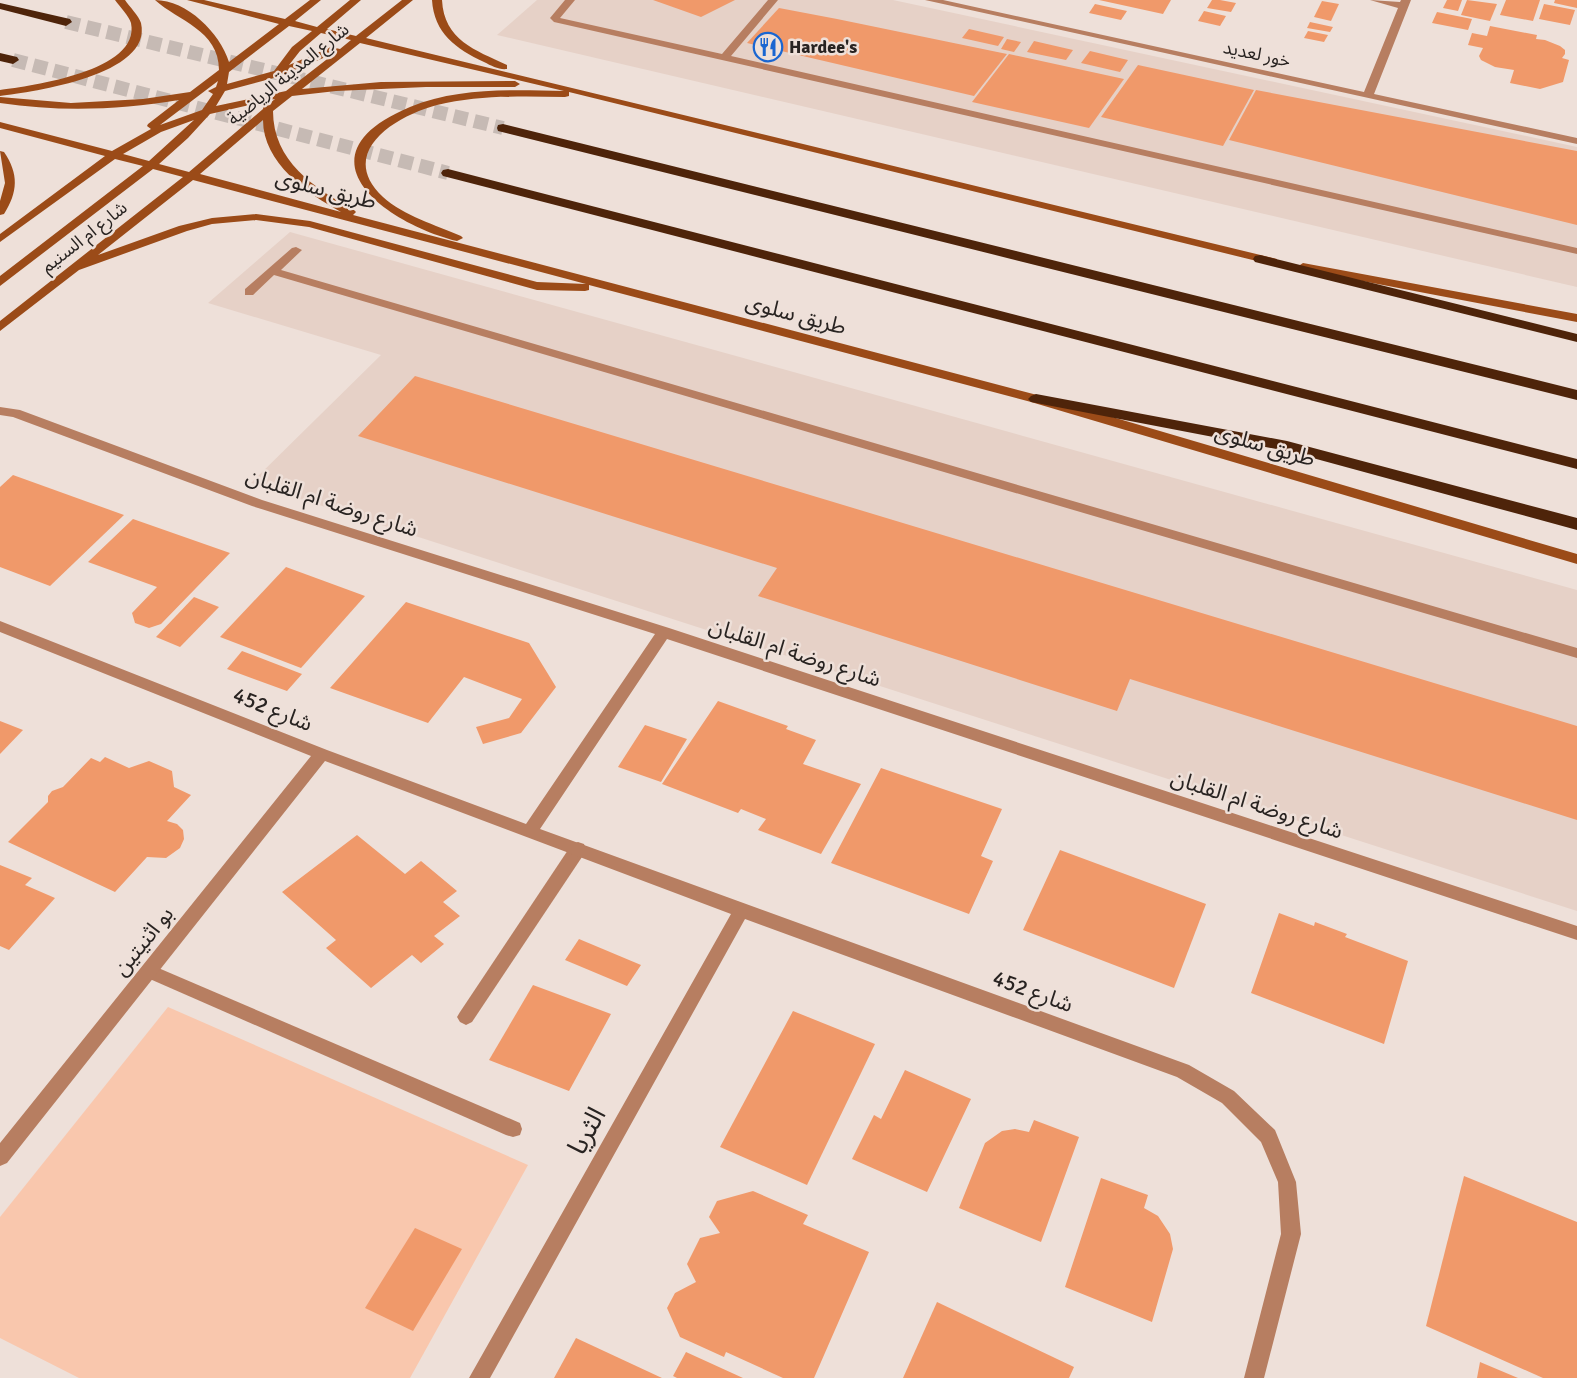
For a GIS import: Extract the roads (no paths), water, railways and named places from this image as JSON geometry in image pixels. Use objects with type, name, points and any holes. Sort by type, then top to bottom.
[{"type":"highway","points":[[0,6],[66,22]]},
{"type":"highway","points":[[503,128],[1577,395]]},
{"type":"highway","points":[[448,172],[1577,464]]},
{"type":"highway","points":[[1260,259],[1577,338]]},
{"type":"highway","points":[[1036,399],[1287,446],[1577,524]]},
{"type":"main road","points":[[0,93],[41,89],[74,81],[107,67],[124,54],[136,36],[136,27],[130,10],[120,0]]},
{"type":"main road","points":[[0,282],[150,166],[205,113],[220,89],[224,62],[213,39],[181,12],[160,0]]},
{"type":"main road","points":[[192,0],[551,84],[1260,259],[1577,318]]},
{"type":"main road","name":"شارع المدينة الرياضية","points":[[112,156],[316,0]]},
{"type":"main road","points":[[356,0],[289,56],[278,73],[267,111],[270,139],[289,168],[316,192],[372,223]]},
{"type":"main road","name":"شارع المدينة الرياضية","points":[[191,177],[267,111],[408,0]]},
{"type":"main road","points":[[437,0],[436,14],[441,27],[456,42],[501,66],[551,84]]},
{"type":"main road","points":[[0,100],[72,107],[126,104],[194,95],[278,73],[357,39]]},
{"type":"main road","points":[[0,239],[112,156],[162,128],[205,113],[269,98],[384,83],[551,84]]},
{"type":"main road","points":[[510,261],[434,228],[379,200],[361,172],[359,164],[364,147],[375,132],[391,119],[411,109],[439,101],[499,94],[595,95]]},
{"type":"main road","name":"طريق سلوى","points":[[0,125],[1036,399],[1577,559]]},
{"type":"main road","points":[[0,154],[6,162],[12,182],[9,196],[0,212]]},
{"type":"main road","name":"شارع ام السنيم","points":[[0,327],[191,177]]},
{"type":"main road","points":[[74,268],[183,228],[220,220],[256,217],[310,224],[537,286],[609,287]]},
{"type":"street","points":[[570,0],[555,18],[557,20],[1577,251]]},
{"type":"street","points":[[724,59],[773,0]]},
{"type":"street","name":"خور لعديد","points":[[930,0],[1577,141]]},
{"type":"street","points":[[1368,95],[1405,3],[1375,0]]},
{"type":"street","points":[[249,292],[296,250]]},
{"type":"street","points":[[272,271],[1577,653]]},
{"type":"street","name":"شارع روضة ام القلبان","points":[[0,411],[15,413],[257,503],[664,632],[1577,933]]},
{"type":"street","name":"شارع 452","points":[[0,626],[322,754],[1184,1071],[1228,1097],[1268,1136],[1287,1182],[1291,1234],[1254,1378]]},
{"type":"street","points":[[530,831],[664,632]]},
{"type":"street","name":"بو اثنيتين","points":[[0,1157],[322,754]]},
{"type":"street","points":[[466,1017],[579,849]]},
{"type":"street","name":"الثريا","points":[[480,1378],[741,910]]},
{"type":"street","points":[[149,971],[513,1129]]},
{"type":"tunnel","points":[[66,22],[503,128]]},
{"type":"tunnel","points":[[13,60],[448,173]]},
{"type":"place","name":"Hardee's","points":[[768,47]]}]
